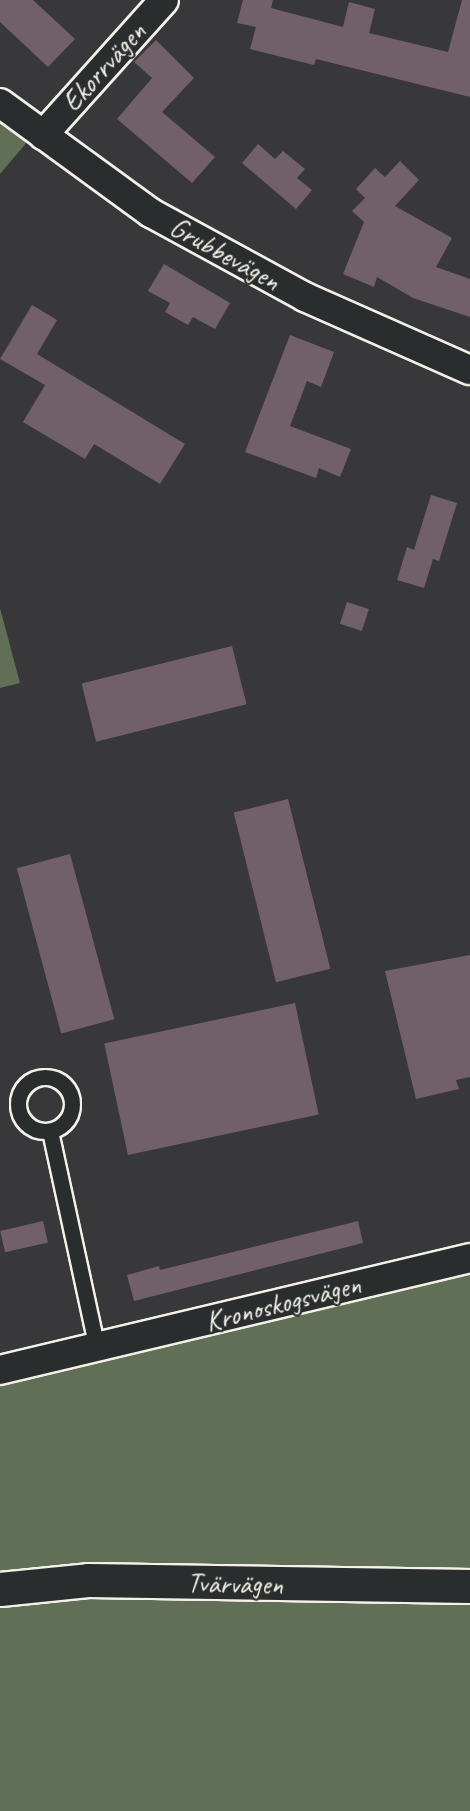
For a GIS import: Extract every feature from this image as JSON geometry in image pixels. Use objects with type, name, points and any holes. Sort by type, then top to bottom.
[{"type":"street","name":"Ekorrvägen","points":[[43,135],[164,0]]},
{"type":"street","name":"Grubbevägen","points":[[0,103],[151,213],[305,297],[470,370]]},
{"type":"street","name":"Kronoskogsvägen","points":[[0,1370],[470,1258]]},
{"type":"street","name":"Tvärvägen","points":[[0,1589],[88,1580],[470,1586]]},
{"type":"lane","points":[[50,1131],[97,1348]]},
{"type":"green space","points":[[0,116],[27,142],[0,174]]},
{"type":"green space","points":[[0,608],[20,683],[0,688]]},
{"type":"green space","points":[[470,1258],[470,1811],[0,1811],[0,1370]]},
{"type":"building","points":[[0,0],[33,0],[75,39],[48,67],[0,22]]},
{"type":"building","points":[[243,0],[273,0],[271,8],[343,27],[349,2],[375,9],[369,33],[448,52],[462,0],[470,0],[470,97],[316,59],[314,65],[250,49],[256,27],[237,23]]},
{"type":"building","points":[[156,40],[194,78],[162,112],[215,157],[192,183],[117,119],[152,78],[134,62]]},
{"type":"building","points":[[258,144],[275,159],[283,151],[305,169],[297,178],[312,190],[296,209],[242,163]]},
{"type":"building","points":[[400,161],[419,180],[395,206],[452,238],[436,267],[470,279],[470,317],[413,298],[377,277],[374,287],[343,274],[364,222],[352,211],[365,198],[356,189],[375,168],[385,177]]},
{"type":"building","points":[[164,264],[230,303],[215,329],[193,317],[188,325],[165,312],[170,303],[148,291]]},
{"type":"building","points":[[32,305],[57,320],[37,354],[185,444],[160,484],[94,444],[85,459],[23,422],[45,385],[0,359]]},
{"type":"building","points":[[290,335],[334,352],[321,387],[307,381],[290,426],[351,449],[340,477],[319,468],[316,478],[245,452]]},
{"type":"building","points":[[431,495],[457,503],[439,561],[433,559],[424,588],[397,580],[407,547],[414,550]]},
{"type":"building","points":[[347,602],[369,609],[362,631],[340,624]]},
{"type":"building","points":[[232,646],[247,704],[96,742],[82,683]]},
{"type":"building","points":[[288,799],[330,969],[276,982],[234,813]]},
{"type":"building","points":[[70,854],[114,1019],[61,1033],[17,868]]},
{"type":"building","points":[[470,955],[470,1077],[456,1080],[459,1089],[416,1099],[385,971]]},
{"type":"building","points":[[295,1003],[319,1115],[128,1155],[104,1044]]},
{"type":"building","points":[[43,1221],[48,1242],[5,1252],[0,1231]]},
{"type":"building","points":[[358,1221],[363,1243],[134,1301],[127,1275],[159,1266],[160,1270]]}]
